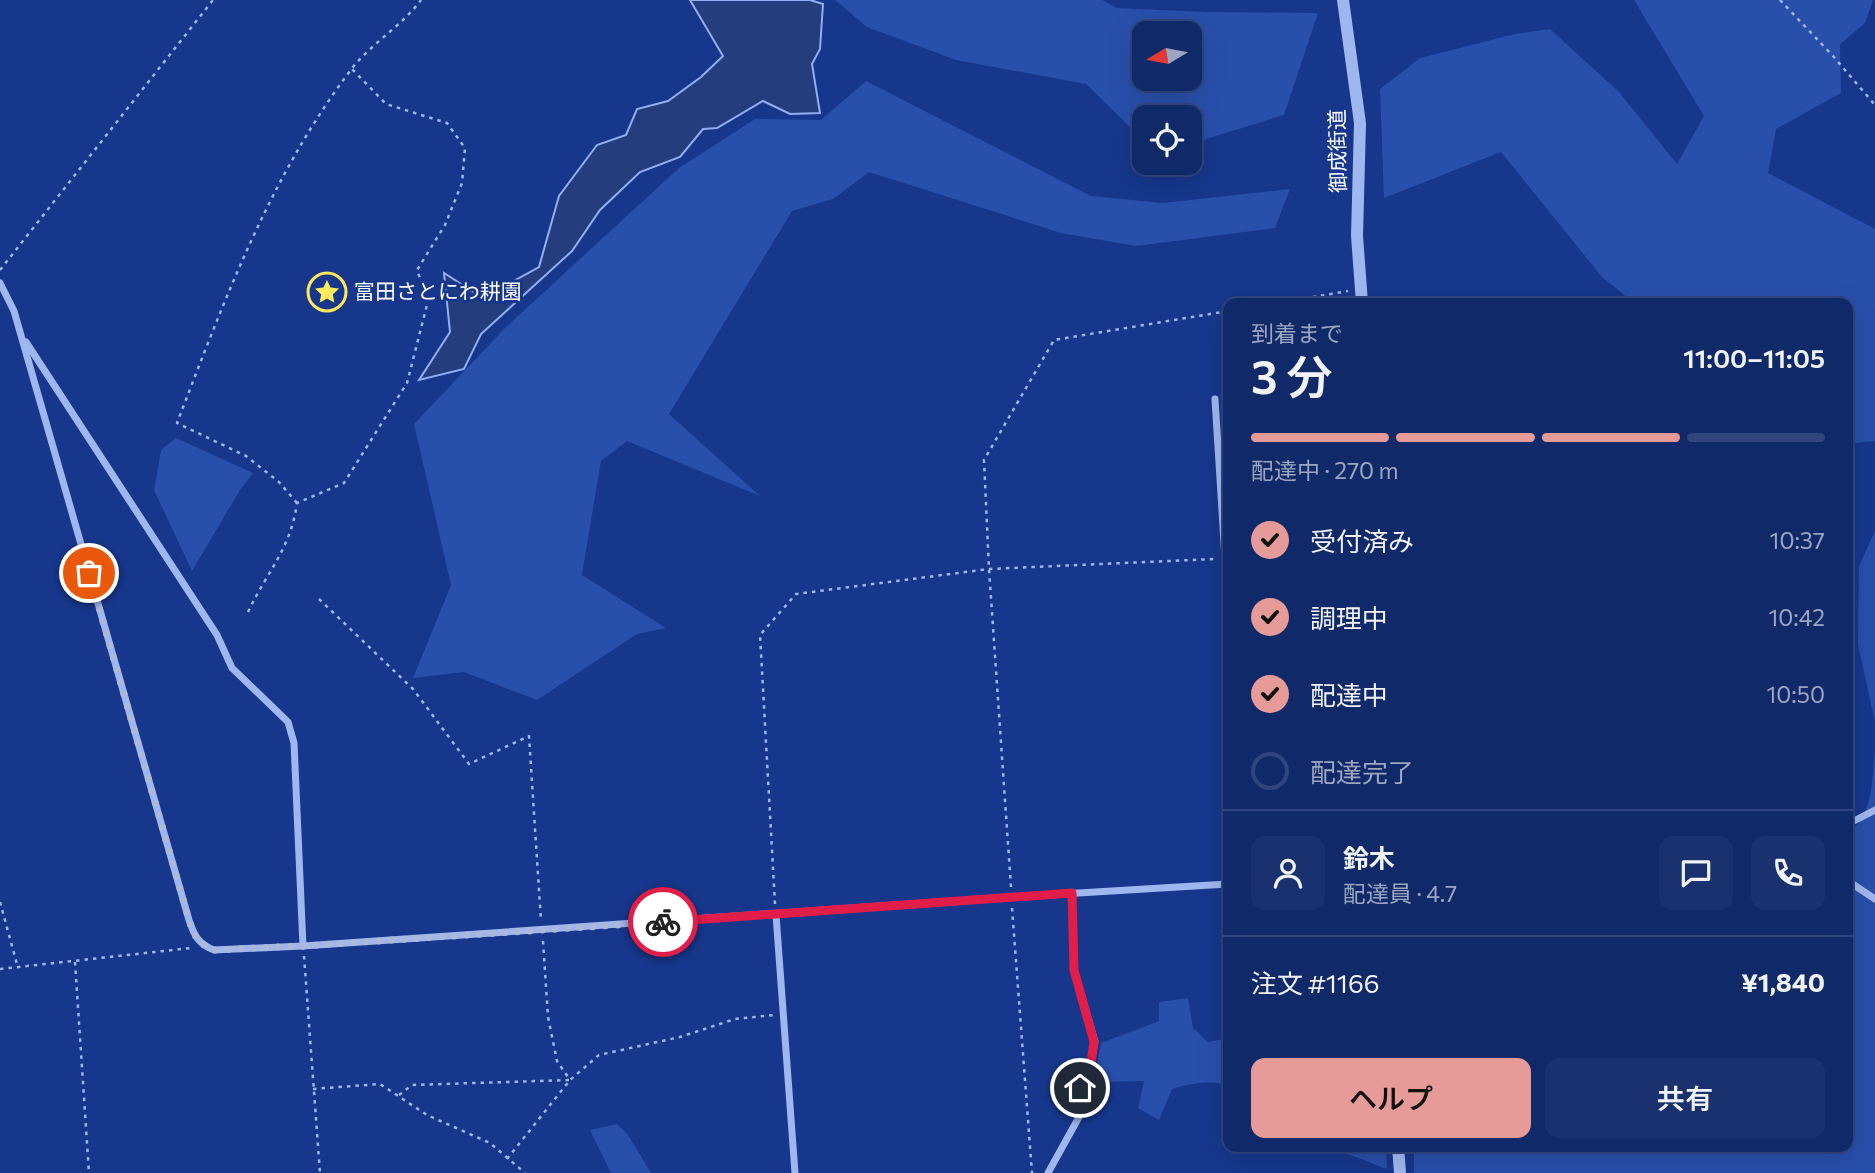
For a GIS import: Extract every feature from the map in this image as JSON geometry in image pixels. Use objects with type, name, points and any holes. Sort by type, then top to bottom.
[{"type":"street","name":"御成街道","points":[[1343,0],[1360,123],[1357,236],[1362,298]]},
{"type":"street","points":[[0,283],[14,311],[21,334],[189,920],[199,942],[214,950],[1223,884]]},
{"type":"street","points":[[21,334],[217,635],[233,668],[288,722],[294,743],[303,946]]},
{"type":"street","points":[[1215,399],[1223,526]]},
{"type":"street","points":[[1853,821],[1875,810]]},
{"type":"street","points":[[1853,884],[1875,899]]},
{"type":"street","points":[[1048,1173],[1079,1117],[1080,1088],[1091,1062],[1094,1042],[1074,970],[1072,893]]},
{"type":"street","points":[[775,915],[795,1173]]},
{"type":"street","points":[[1398,1152],[1400,1173]]},
{"type":"path","points":[[0,270],[213,0]]},
{"type":"path","points":[[297,503],[279,482],[246,456],[177,423],[230,284],[296,150],[351,68],[410,15],[421,0]]},
{"type":"path","points":[[1780,0],[1875,106]]},
{"type":"path","points":[[297,503],[344,483],[407,383],[428,301],[417,270],[445,225],[462,183],[465,148],[447,123],[387,104],[351,68]]},
{"type":"path","points":[[1308,298],[1361,289]]},
{"type":"path","points":[[1032,1173],[989,569],[984,460],[1054,341],[1223,312]]},
{"type":"path","points":[[248,612],[263,580],[283,552],[293,526],[297,503]]},
{"type":"path","points":[[775,915],[760,635],[796,594],[989,569],[1223,558]]},
{"type":"path","points":[[319,599],[413,689],[469,764],[529,736],[548,1017],[557,1060],[570,1080]]},
{"type":"path","points":[[0,902],[18,968]]},
{"type":"path","points":[[0,969],[190,950],[199,942]]},
{"type":"path","points":[[303,946],[320,1173]]},
{"type":"path","points":[[75,962],[89,1173]]},
{"type":"path","points":[[507,1159],[570,1080],[599,1055],[680,1037],[735,1019],[782,1014]]},
{"type":"path","points":[[398,1096],[411,1085],[570,1080]]},
{"type":"path","points":[[313,1089],[380,1084],[427,1115],[490,1143],[525,1173]]},
{"type":"shaded area","points":[[690,0],[810,0],[823,4],[820,49],[812,64],[820,113],[790,114],[763,101],[717,128],[703,129],[680,157],[640,172],[600,210],[572,251],[481,334],[464,369],[419,380],[450,332],[444,273],[483,298],[539,267],[559,196],[597,145],[626,135],[637,109],[668,101],[701,77],[723,56]]},
{"type":"shaded area","points":[[835,0],[1102,0],[1117,8],[1318,13],[1284,115],[1202,140],[1202,105],[1132,105],[1132,129],[1086,84],[956,60],[867,27]]},
{"type":"shaded area","points":[[1634,0],[1873,0],[1865,23],[1840,44],[1841,93],[1776,129],[1768,173],[1875,229],[1875,441],[1853,442],[1853,298],[1628,298],[1602,277],[1501,152],[1384,198],[1380,89],[1420,58],[1515,34],[1550,29],[1619,92],[1677,164],[1704,116]]},
{"type":"shaded area","points":[[866,81],[1091,196],[1163,203],[1290,189],[1275,228],[1136,246],[1061,233],[869,172],[833,199],[792,211],[669,414],[760,496],[627,441],[601,461],[582,575],[666,628],[637,634],[537,700],[464,672],[413,678],[451,585],[414,424],[506,327],[679,168],[755,119],[821,120]]},
{"type":"shaded area","points":[[176,438],[253,473],[192,571],[154,490],[161,450]]},
{"type":"shaded area","points":[[1875,531],[1875,722],[1858,645],[1859,566]]},
{"type":"shaded area","points":[[1875,750],[1875,1173],[1414,1173],[1414,1152],[1853,1152],[1853,828],[1863,817],[1872,783]]},
{"type":"shaded area","points":[[1188,998],[1193,1028],[1208,1042],[1223,1039],[1223,1085],[1193,1084],[1172,1089],[1159,1120],[1138,1108],[1144,1081],[1094,1082],[1101,1043],[1159,1021],[1159,1002]]},
{"type":"shaded area","points":[[617,1124],[628,1135],[651,1173],[611,1173],[590,1130]]},
{"type":"shaded area","points":[[1343,1152],[1386,1152],[1387,1169]]},
{"type":"way so far","points":[[89,573],[193,933],[206,947],[214,950],[303,946],[663,922]]},
{"type":"place","name":"富田さとにわ耕園","points":[[327,292]]},
{"type":"route","points":[[663,922],[1072,893],[1074,970],[1094,1042],[1091,1062],[1080,1088]]}]
